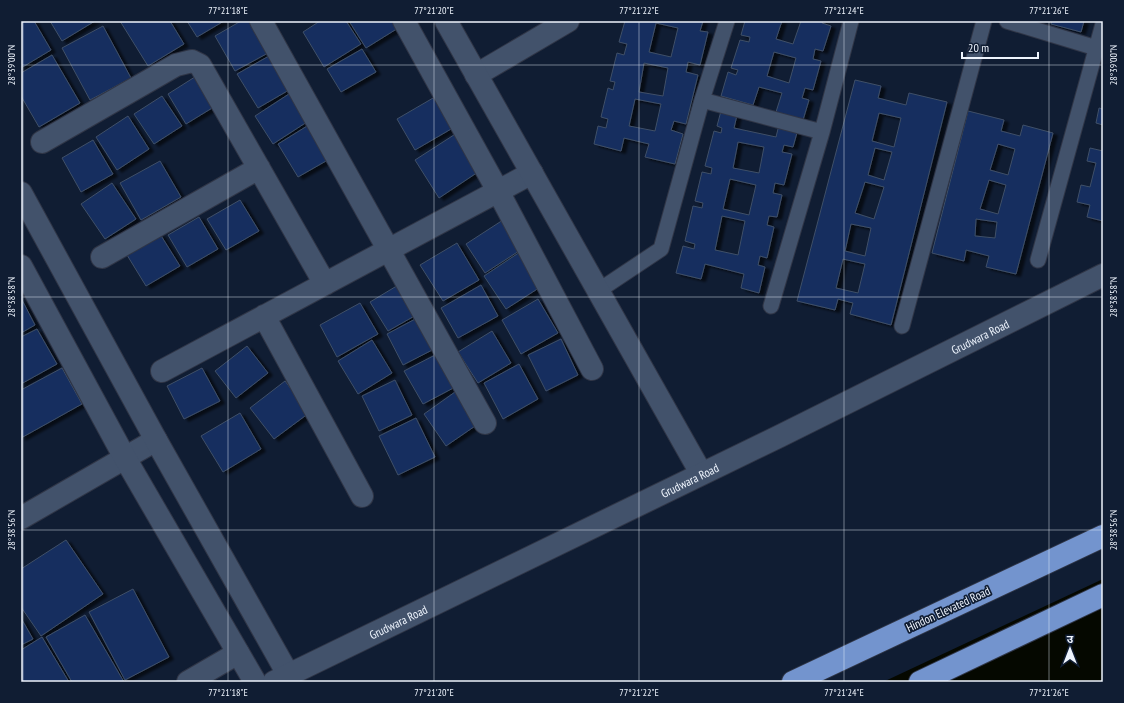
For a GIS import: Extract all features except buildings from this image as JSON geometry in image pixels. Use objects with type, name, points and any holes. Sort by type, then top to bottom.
[{"type":"highway","name":"Hindon Elevated Road","points":[[793,682],[1103,536]]},
{"type":"highway","points":[[920,682],[1103,595]]},
{"type":"street","points":[[261,21],[485,423]]},
{"type":"street","points":[[404,21],[498,191],[592,369]]},
{"type":"street","points":[[446,21],[701,473]]},
{"type":"street","points":[[476,75],[568,21]]},
{"type":"street","points":[[42,142],[176,65],[192,61],[200,65],[325,284]]},
{"type":"street","points":[[102,257],[259,168]]},
{"type":"street","points":[[162,371],[532,173]]},
{"type":"street","points":[[21,193],[156,440],[282,679]]},
{"type":"street","points":[[21,266],[125,458],[255,682]]},
{"type":"street","name":"Grudwara Road","points":[[282,679],[701,473],[787,433],[1103,274]]},
{"type":"street","points":[[264,316],[362,496]]},
{"type":"street","points":[[21,518],[156,440]]},
{"type":"street","points":[[188,682],[238,653]]},
{"type":"lane","points":[[598,291],[661,249],[702,100],[727,21]]},
{"type":"lane","points":[[771,306],[822,132],[852,21]]},
{"type":"lane","points":[[902,326],[984,21]]},
{"type":"lane","points":[[1007,21],[1100,49]]},
{"type":"lane","points":[[1038,260],[1100,49],[1103,24]]},
{"type":"lane","points":[[702,100],[822,132]]},
{"type":"shaded area","points":[[1103,579],[1103,682],[883,682]]}]
